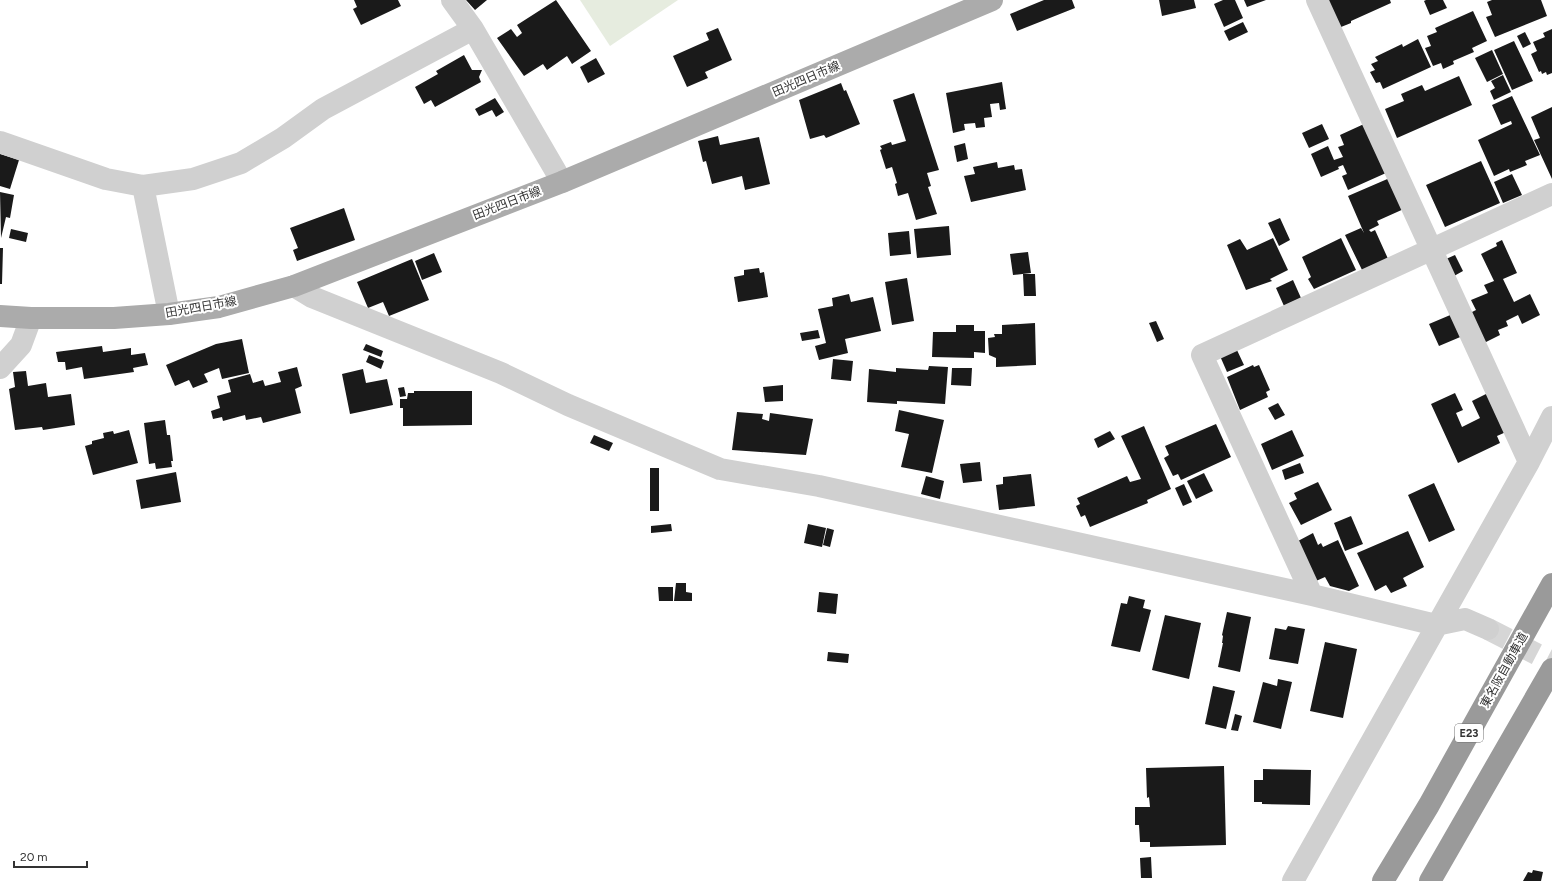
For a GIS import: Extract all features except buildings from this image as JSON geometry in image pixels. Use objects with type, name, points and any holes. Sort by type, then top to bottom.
[{"type":"highway","name":"東名阪自動車道","points":[[1383,881],[1429,805],[1552,584]]},
{"type":"highway","points":[[1430,881],[1552,669]]},
{"type":"main road","name":"田光四日市線","points":[[0,316],[31,318],[114,318],[170,314],[219,307],[294,286],[562,182],[992,0]]},
{"type":"street","points":[[452,0],[473,29],[562,182]]},
{"type":"street","points":[[1317,0],[1529,462]]},
{"type":"street","points":[[0,142],[106,179],[143,186],[193,179],[241,163],[283,138],[323,109],[473,29]]},
{"type":"street","points":[[143,186],[170,314]]},
{"type":"street","points":[[1312,595],[1202,355],[1552,194]]},
{"type":"street","points":[[294,286],[312,297],[501,373],[568,405],[720,469],[819,486],[1312,595],[1436,625],[1465,619],[1488,629]]},
{"type":"street","points":[[0,368],[21,345],[31,318]]},
{"type":"street","points":[[1293,881],[1529,462],[1552,417]]},
{"type":"shaded area","points":[[580,0],[678,0],[610,46]]},
{"type":"tunnel","points":[[1488,629],[1552,662]]}]
